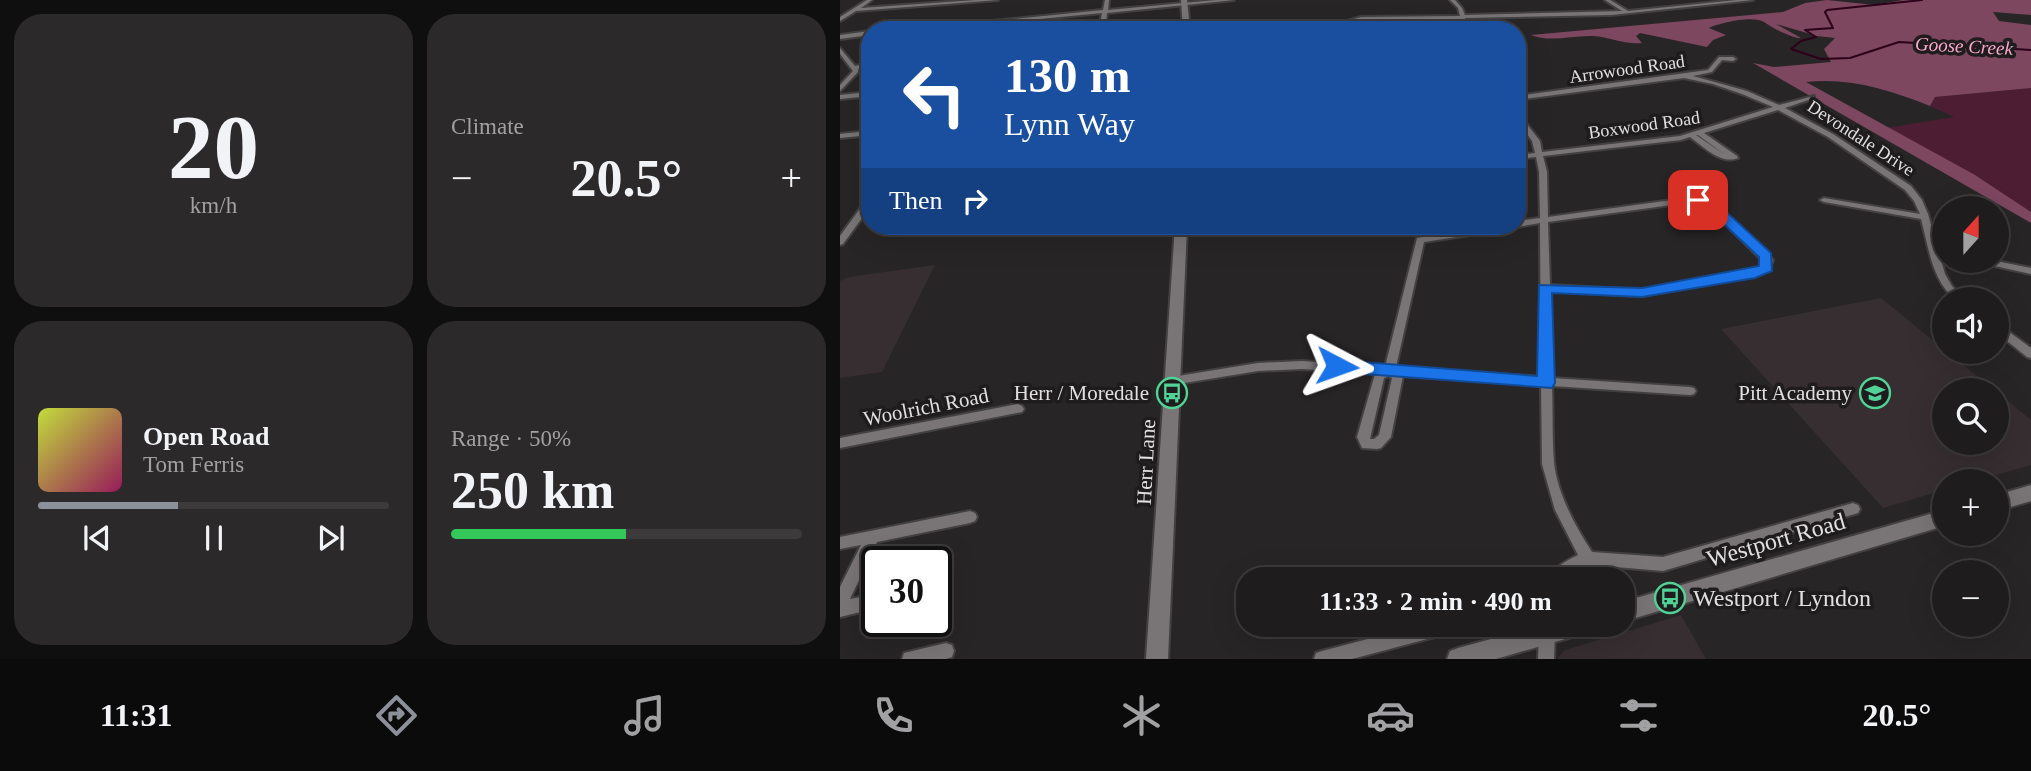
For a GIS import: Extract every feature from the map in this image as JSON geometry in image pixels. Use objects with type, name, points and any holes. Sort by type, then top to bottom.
[{"type":"main road","points":[[1184,2],[1187,21]]},
{"type":"main road","name":"Herr Lane","points":[[1157,659],[1180,235]]},
{"type":"main road","points":[[2009,499],[2031,493]]},
{"type":"main road","name":"Westport Road","points":[[1635,608],[1932,521]]},
{"type":"main road","points":[[1458,659],[1506,653],[1541,637]]},
{"type":"street","points":[[840,19],[870,0]]},
{"type":"street","points":[[853,10],[996,0]]},
{"type":"street","points":[[1103,21],[1107,0]]},
{"type":"street","points":[[1016,21],[1104,14],[1184,2],[1232,0]]},
{"type":"street","points":[[1452,0],[1460,8],[1463,21]]},
{"type":"street","points":[[1607,0],[1626,12]]},
{"type":"street","points":[[1683,0],[1695,6]]},
{"type":"street","points":[[1347,21],[1626,12],[1751,0]]},
{"type":"street","points":[[1535,4],[1542,15]]},
{"type":"street","points":[[840,37],[861,34]]},
{"type":"street","points":[[840,50],[855,68],[855,75],[840,89]]},
{"type":"street","name":"Arrowood Road","points":[[1526,97],[1684,76],[1710,71],[1720,58],[1733,59]]},
{"type":"street","points":[[855,68],[861,67]]},
{"type":"street","points":[[1710,71],[1711,78],[1719,85]]},
{"type":"street","name":"Devondale Drive","points":[[1684,76],[1719,85],[1781,108],[1908,188],[1919,202],[1932,250]]},
{"type":"street","points":[[840,97],[861,95]]},
{"type":"street","name":"Boxwood Road","points":[[1526,156],[1691,135],[1812,97]]},
{"type":"street","points":[[1526,125],[1541,154],[1548,464],[1552,482],[1589,567]]},
{"type":"street","points":[[1691,135],[1723,156],[1734,158],[1700,133]]},
{"type":"street","points":[[840,136],[861,134]]},
{"type":"street","points":[[1526,223],[1682,198],[1698,200],[1714,208],[1766,256],[1766,268],[1755,273],[1652,292],[1545,288]]},
{"type":"street","points":[[1824,200],[1924,218]]},
{"type":"street","points":[[840,242],[861,213]]},
{"type":"street","points":[[1390,370],[1398,377],[1385,438],[1377,444],[1366,444],[1363,437],[1379,376],[1390,370],[1420,240],[1452,235]]},
{"type":"street","points":[[2009,266],[2031,271]]},
{"type":"street","points":[[2009,337],[2031,354]]},
{"type":"street","points":[[1172,381],[1285,365],[1690,391]]},
{"type":"street","name":"Woolrich Road","points":[[840,443],[1018,409]]},
{"type":"street","points":[[1569,567],[1587,558],[1663,564],[1853,509]]},
{"type":"street","points":[[840,543],[970,517]]},
{"type":"street","points":[[840,603],[873,536]]},
{"type":"street","points":[[1587,558],[1595,567]]},
{"type":"street","points":[[840,609],[861,604]]},
{"type":"street","points":[[1322,659],[1405,637]]},
{"type":"street","points":[[1546,659],[1547,637]]},
{"type":"street","points":[[910,659],[946,651]]},
{"type":"shaded area","points":[[1827,0],[1874,5],[1903,0],[2031,0],[2031,15],[1993,12],[1999,21],[2031,25],[2031,88],[1935,97],[1930,106],[1870,86],[1838,81],[1806,82],[1975,175],[2007,196],[1984,196],[1753,63],[1774,67],[1831,62],[1824,49],[1835,38],[1817,36],[1776,24],[1801,38],[1798,38],[1752,19],[1709,28],[1726,35],[1713,40],[1707,47],[1640,33],[1636,36],[1642,43],[1593,36],[1554,39],[1531,35],[1783,12],[1805,3]]},
{"type":"shaded area","points":[[2031,88],[2031,212],[2009,199],[2009,196],[2003,196],[1886,128],[1954,117],[1930,106],[1935,97]]},
{"type":"shaded area","points":[[2009,197],[2031,212],[2031,223],[2009,210]]},
{"type":"shaded area","points":[[935,265],[882,372],[840,378],[840,281],[849,277]]},
{"type":"shaded area","points":[[1881,298],[1932,340],[1932,364],[1962,364],[1979,378],[1932,378],[1932,455],[2009,455],[2009,402],[2031,420],[2031,465],[2009,471],[2009,469],[1932,469],[1932,494],[1883,508],[1721,329]]},
{"type":"shaded area","points":[[1681,615],[1706,659],[1557,659],[1565,650],[1608,637],[1635,637],[1635,629]]},
{"type":"waterway","name":"Goose Creek","points":[[1922,0],[1827,10],[1825,12],[1833,28],[1805,30],[1816,37],[1801,41],[1791,49],[1821,59],[1850,58],[1899,42],[2031,50]]},
{"type":"place","name":"Herr / Moredale","points":[[1172,393]]},
{"type":"place","name":"Pitt Academy","points":[[1875,393]]},
{"type":"place","name":"Westport / Lyndon","points":[[1670,598]]},
{"type":"route","points":[[1337,366],[1546,383],[1545,288],[1617,293],[1662,291],[1755,273],[1769,265],[1766,256],[1714,208],[1698,200]]}]
